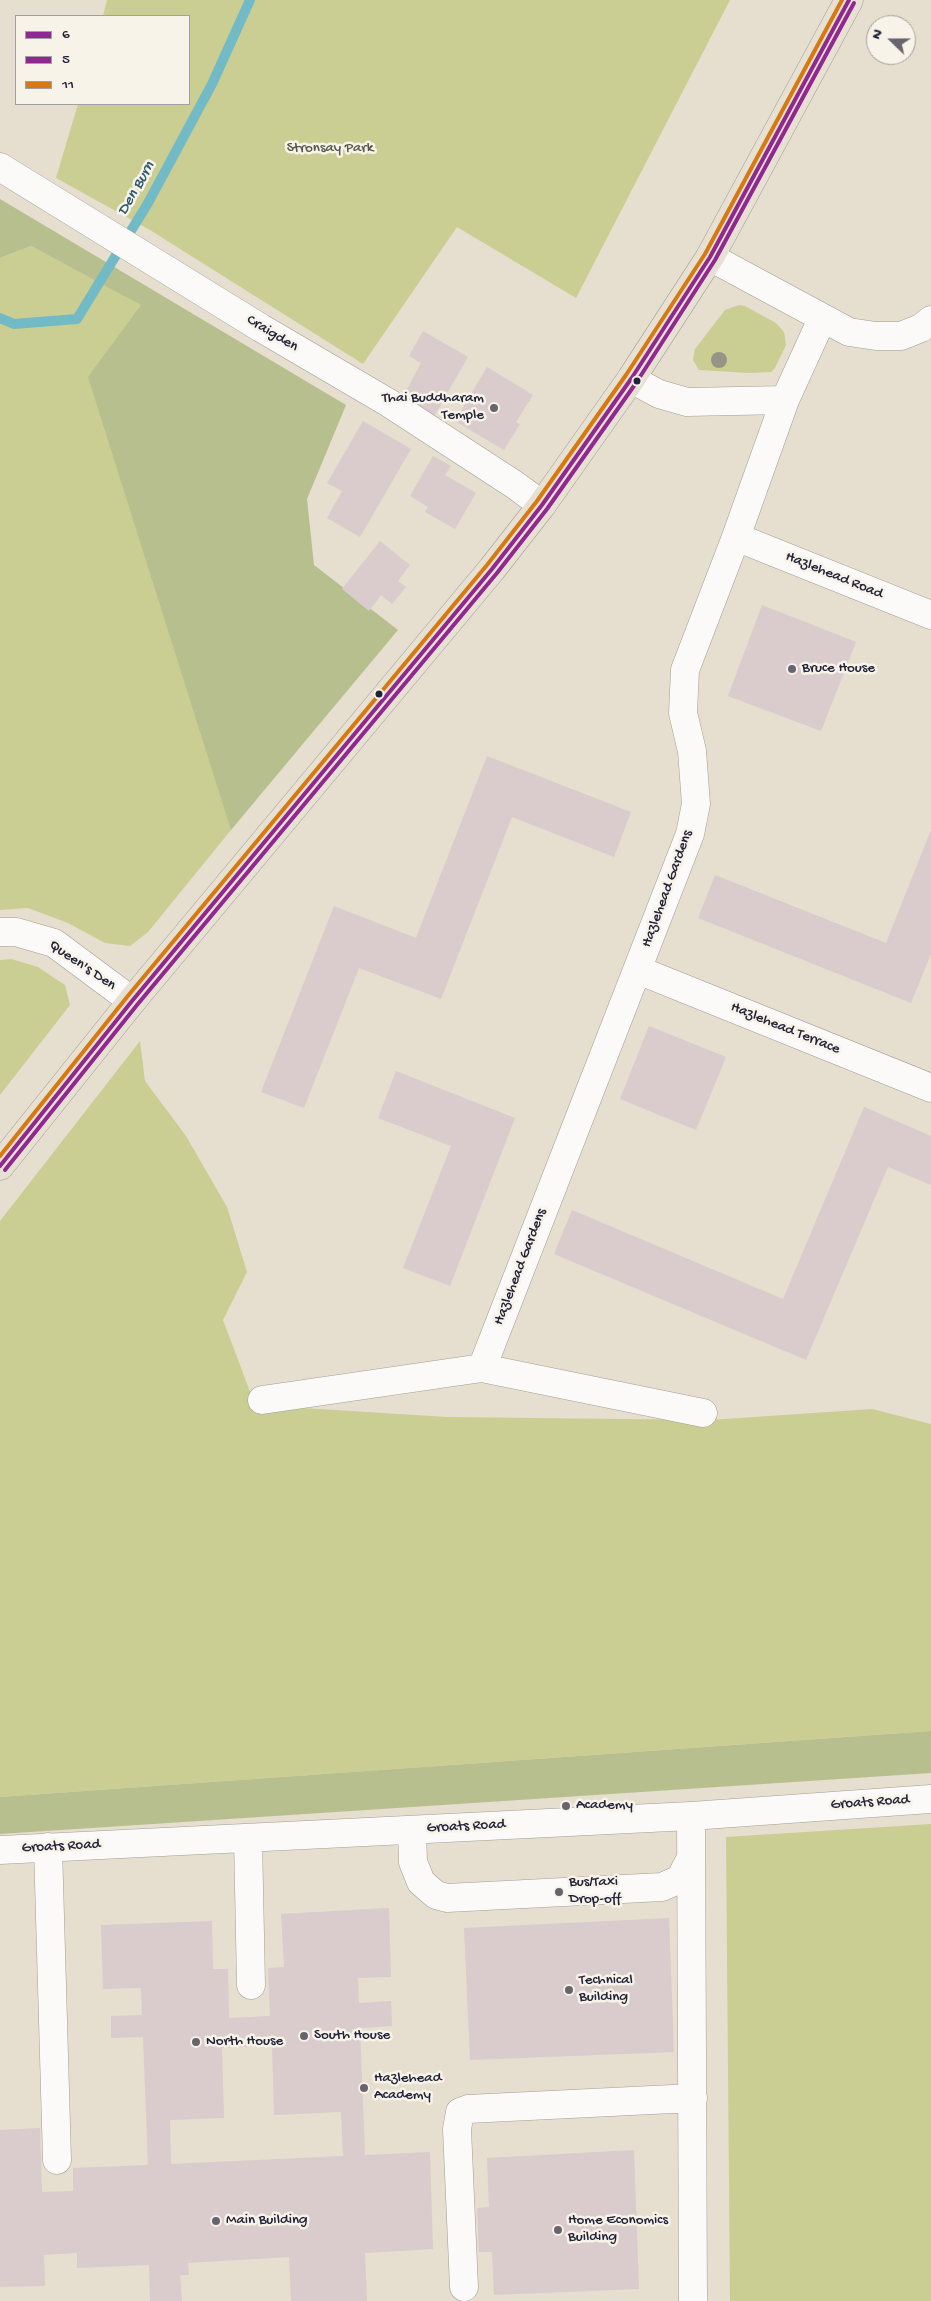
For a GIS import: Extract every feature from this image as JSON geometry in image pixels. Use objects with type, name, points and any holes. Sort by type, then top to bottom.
[{"type":"main road","points":[[0,1166],[132,1001],[492,569],[542,505],[631,379],[710,257],[849,0]]},
{"type":"street","name":"Craigden","points":[[0,167],[262,328],[389,403],[516,485],[542,505]]},
{"type":"street","points":[[710,257],[848,332],[876,336],[901,336],[922,328],[931,320]]},
{"type":"street","name":"Hazlehead Gardens","points":[[482,1368],[690,834],[696,804],[692,750],[683,713],[685,670],[736,537],[785,400],[822,319]]},
{"type":"street","points":[[631,379],[659,394],[687,402],[785,400]]},
{"type":"street","name":"Hazlehead Road","points":[[736,537],[931,615]]},
{"type":"street","name":"Queen's Den","points":[[0,932],[16,932],[54,944],[132,1001]]},
{"type":"street","name":"Hazlehead Terrace","points":[[638,970],[931,1088]]},
{"type":"street","points":[[262,1400],[482,1368],[703,1413]]},
{"type":"street","name":"Groats Road","points":[[0,1850],[691,1816],[931,1799]]},
{"type":"street","points":[[691,1816],[693,2301]]},
{"type":"street","points":[[412,1830],[413,1862],[421,1882],[436,1895],[447,1898],[662,1887],[680,1879],[692,1858]]},
{"type":"street","points":[[248,1838],[251,1985]]},
{"type":"street","points":[[48,1847],[57,2160]]},
{"type":"street","points":[[464,2287],[457,2129],[460,2112],[468,2109],[693,2098]]},
{"type":"green space","name":"Stronsay Park","points":[[107,0],[730,0],[576,298],[457,227],[363,364],[150,230],[56,178],[78,105],[190,105],[190,15],[103,15]]},
{"type":"green space","points":[[0,199],[346,405],[307,499],[314,565],[398,630],[231,830],[88,377],[141,305],[31,246],[0,258]]},
{"type":"green space","points":[[31,246],[142,305],[231,830],[148,932],[130,946],[105,943],[68,923],[28,908],[0,910],[0,258]]},
{"type":"green space","points":[[739,305],[745,306],[776,323],[784,332],[786,345],[775,368],[771,372],[749,373],[699,370],[693,360],[695,349],[725,310]]},
{"type":"green space","points":[[11,959],[38,967],[65,985],[70,1005],[0,1095],[0,960]]},
{"type":"green space","points":[[140,1041],[145,1081],[186,1136],[227,1207],[247,1272],[223,1320],[255,1405],[447,1417],[710,1420],[872,1409],[931,1424],[931,1731],[0,1797],[0,1221]]},
{"type":"green space","points":[[931,1731],[931,1773],[0,1834],[0,1797]]},
{"type":"green space","points":[[931,1824],[931,2301],[730,2301],[726,1837]]},
{"type":"building","points":[[423,331],[468,357],[432,420],[400,402],[421,363],[409,356]]},
{"type":"building","name":"Thai Buddharam Temple","points":[[487,367],[533,395],[516,422],[520,424],[504,450],[455,421]]},
{"type":"building","points":[[363,421],[411,449],[360,537],[327,518],[342,491],[327,483]]},
{"type":"building","points":[[433,456],[451,466],[445,475],[476,493],[455,529],[425,512],[428,507],[410,496]]},
{"type":"building","points":[[380,541],[410,565],[398,581],[406,587],[392,604],[381,595],[369,611],[342,589]]},
{"type":"building","name":"Bruce House","points":[[762,605],[856,642],[821,731],[728,696]]},
{"type":"building","points":[[487,756],[631,812],[614,857],[512,817],[441,999],[359,968],[304,1108],[261,1092],[334,906],[416,938]]},
{"type":"building","points":[[931,830],[931,954],[911,1003],[698,918],[715,875],[886,943]]},
{"type":"building","points":[[649,1026],[726,1057],[696,1130],[620,1099]]},
{"type":"building","points":[[396,1071],[515,1118],[450,1286],[403,1268],[451,1146],[378,1118]]},
{"type":"building","points":[[864,1107],[931,1136],[931,1185],[888,1167],[806,1360],[554,1254],[572,1210],[783,1299]]},
{"type":"building","points":[[389,1908],[391,1977],[358,1978],[359,2003],[391,2001],[392,2026],[360,2028],[365,2155],[430,2152],[433,2249],[365,2253],[367,2301],[291,2301],[289,2257],[188,2263],[189,2275],[180,2275],[182,2301],[150,2301],[149,2265],[77,2268],[77,2253],[44,2255],[45,2286],[0,2287],[0,2130],[40,2128],[42,2192],[73,2191],[73,2168],[148,2165],[143,2037],[111,2038],[111,2016],[142,2015],[141,1988],[103,1989],[101,1925],[212,1921],[213,1969],[228,1969],[229,2018],[270,2016],[268,1968],[284,1967],[281,1914]],"holes":[[[272,2045],[274,2115],[341,2112],[343,2156],[171,2164],[170,2120],[224,2118],[222,2048]]]},
{"type":"building","name":"Technical Building","points":[[669,1918],[674,2052],[470,2060],[464,1928]]},
{"type":"building","name":"Home Economics Building","points":[[634,2150],[639,2289],[494,2295],[492,2252],[479,2252],[477,2208],[489,2207],[487,2158]]},
{"type":"waterway","name":"Den Burn","points":[[0,318],[14,324],[77,319],[148,203],[212,84],[250,0]]},
{"type":"transit line","name":"11","points":[[0,1156],[127,997],[487,565],[537,501],[626,375],[705,254],[842,0]]},
{"type":"transit line","name":"6","points":[[0,1166],[132,1001],[492,569],[542,505],[631,379],[710,257],[849,0]]},
{"type":"transit line","name":"5","points":[[5,1170],[137,1005],[497,573],[547,509],[636,383],[715,260],[854,3]]},
{"type":"place","name":"Thai Buddharam Temple","points":[[494,408]]},
{"type":"place","name":"Bruce House","points":[[792,669]]},
{"type":"place","name":"Academy","points":[[566,1806]]},
{"type":"place","name":"Bus/Taxi Drop-off","points":[[559,1892]]},
{"type":"place","name":"Technical Building","points":[[569,1990]]},
{"type":"place","name":"South House","points":[[304,2036]]},
{"type":"place","name":"North House","points":[[196,2042]]},
{"type":"place","name":"Hazlehead Academy","points":[[364,2088]]},
{"type":"place","name":"Main Building","points":[[216,2221]]},
{"type":"place","name":"Home Economics Building","points":[[558,2230]]}]
